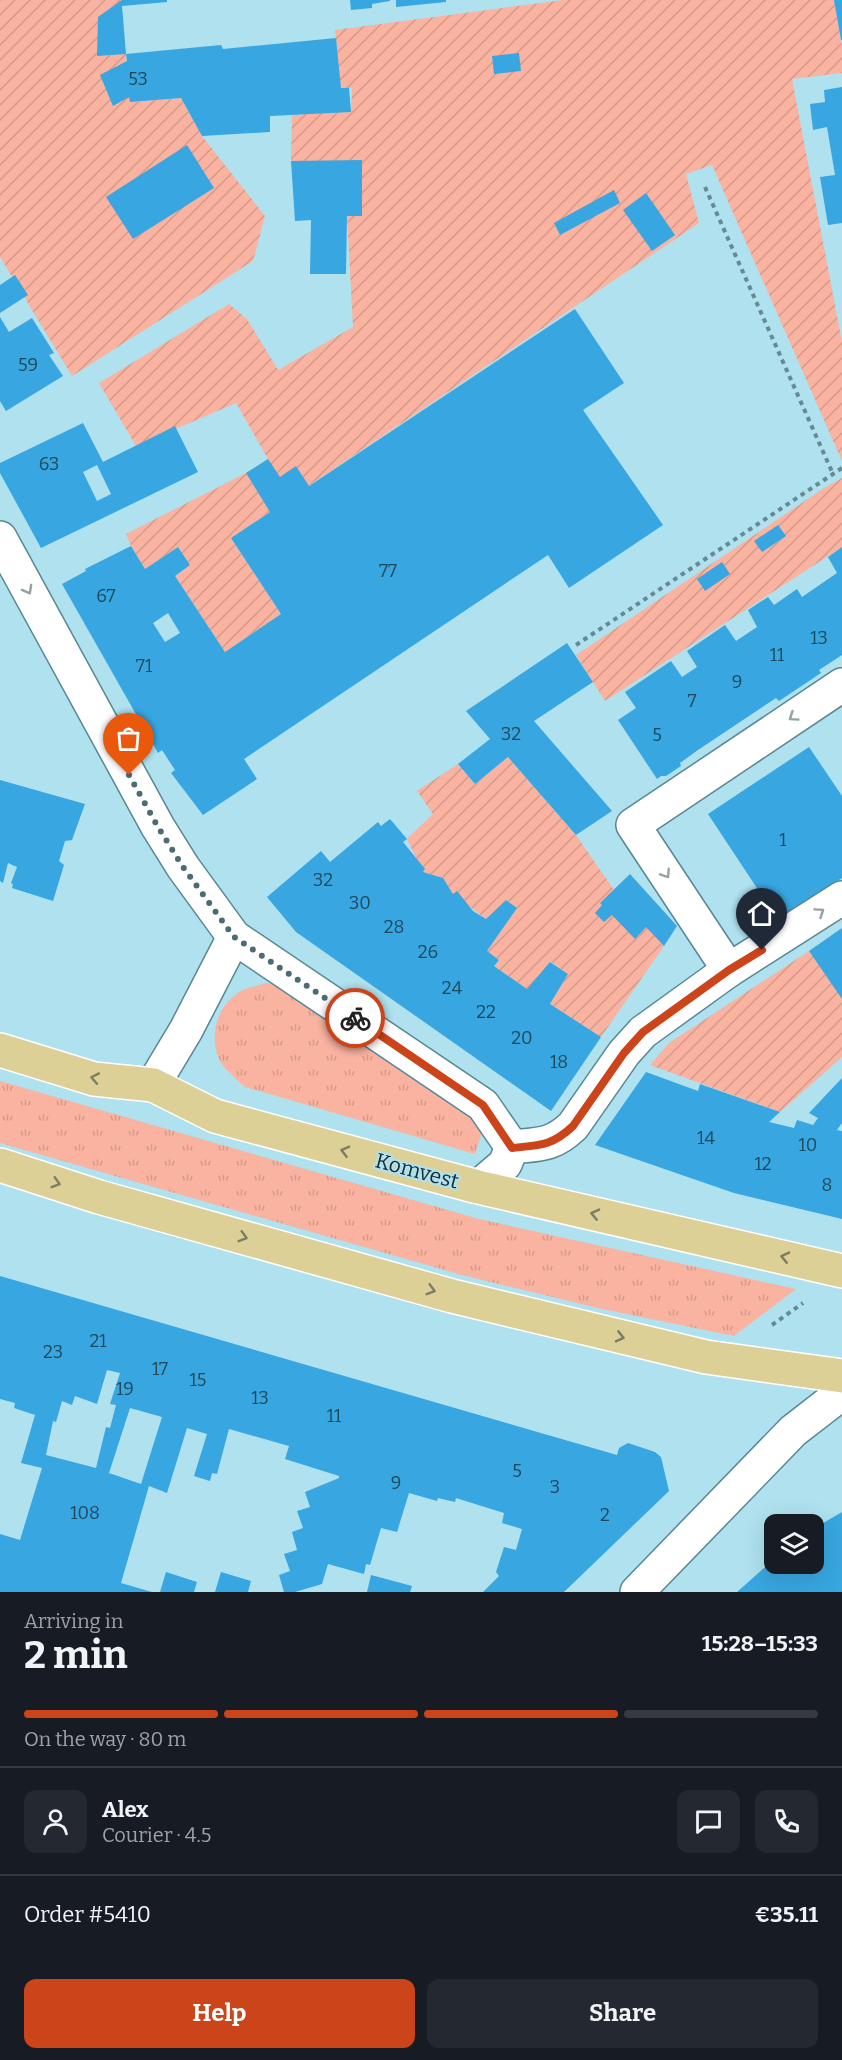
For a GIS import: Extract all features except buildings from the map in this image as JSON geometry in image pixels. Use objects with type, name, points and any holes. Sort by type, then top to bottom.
[{"type":"main road","name":"Komvest","points":[[0,1050],[94,1079],[153,1085],[215,1116],[478,1187],[842,1271]]},
{"type":"main road","points":[[0,1166],[111,1200],[452,1296],[706,1357],[842,1376]]},
{"type":"street","points":[[0,538],[158,827],[183,867],[234,937],[483,1105],[512,1148]]},
{"type":"street","points":[[729,970],[633,825],[842,685]]},
{"type":"street","points":[[512,1148],[548,1144],[563,1136],[573,1126],[624,1053],[643,1032],[729,970],[842,898]]},
{"type":"street","points":[[153,1085],[182,1038],[234,937]]},
{"type":"street","points":[[478,1187],[505,1164],[512,1148]]},
{"type":"street","points":[[637,1592],[793,1431],[842,1393]]},
{"type":"path","points":[[705,187],[833,474]]},
{"type":"path","points":[[576,645],[842,468]]},
{"type":"path","points":[[763,1332],[811,1298]]},
{"type":"green space","points":[[0,0],[121,0],[130,102],[181,98],[202,136],[265,216],[253,261],[72,376],[0,257]]},
{"type":"green space","points":[[563,0],[834,0],[842,47],[842,73],[792,79],[842,342],[842,461],[712,165],[686,174],[699,223],[231,538],[281,614],[225,652],[175,576],[190,565],[178,547],[145,569],[126,534],[246,473],[268,459],[236,403],[136,446],[99,383],[229,304],[247,319],[278,370],[353,327],[347,216],[362,215],[362,161],[291,161],[292,115],[351,111],[352,88],[341,88],[335,30]]},
{"type":"green space","points":[[842,478],[842,547],[605,701],[576,655]]},
{"type":"green space","points":[[508,757],[576,835],[614,890],[664,946],[601,1037],[550,1004],[568,974],[551,962],[527,989],[494,966],[499,960],[487,951],[517,908],[506,900],[486,919],[453,894],[443,878],[423,872],[407,839],[433,814],[417,791],[458,764],[475,784]]},
{"type":"green space","points":[[809,951],[842,998],[842,1057],[780,1112],[650,1065],[669,1043]]},
{"type":"green space","points":[[266,983],[277,984],[484,1125],[475,1154],[245,1087],[224,1067],[219,1057],[215,1046],[216,1024],[226,1004],[233,996],[243,990]]},
{"type":"green space","points":[[0,1081],[479,1219],[796,1289],[734,1336],[602,1309],[462,1275],[0,1143]]},
{"type":"way so far","points":[[129,775],[183,867],[234,937],[355,1018]]},
{"type":"route","points":[[355,1018],[483,1105],[512,1148],[548,1144],[563,1136],[573,1126],[624,1053],[643,1032],[729,970],[762,950]]}]
